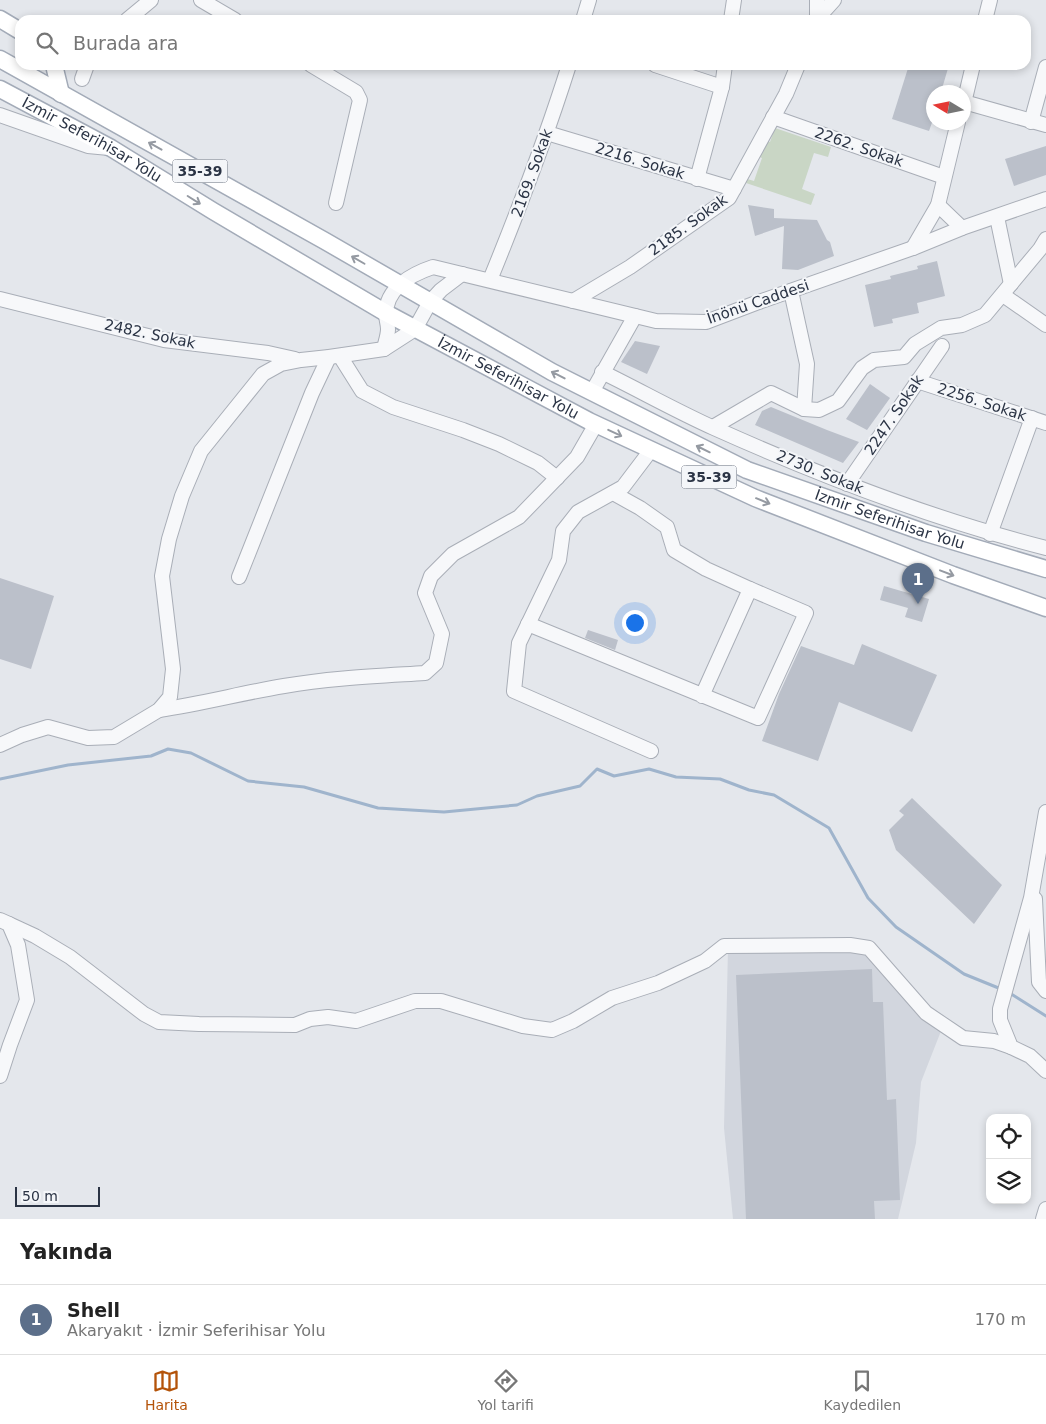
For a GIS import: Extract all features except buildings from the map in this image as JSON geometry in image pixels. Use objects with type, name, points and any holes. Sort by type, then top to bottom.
[{"type":"main road","points":[[0,19],[15,28]]},
{"type":"main road","name":"İzmir Seferihisar Yolu","points":[[0,59],[15,68]]},
{"type":"main road","name":"İzmir Seferihisar Yolu","points":[[19,70],[400,284],[552,372],[747,470],[926,533],[1046,569]]},
{"type":"main road","points":[[55,70],[61,94]]},
{"type":"main road","name":"İzmir Seferihisar Yolu","points":[[0,90],[111,148],[213,211],[386,313],[596,424],[755,498],[953,575],[1046,608]]},
{"type":"street","points":[[133,15],[151,0]]},
{"type":"street","points":[[202,0],[227,15]]},
{"type":"street","points":[[584,15],[589,0]]},
{"type":"street","points":[[732,15],[734,0]]},
{"type":"street","points":[[816,15],[817,0]]},
{"type":"street","points":[[820,15],[834,0]]},
{"type":"street","points":[[986,15],[990,0]]},
{"type":"street","points":[[1031,122],[1046,67]]},
{"type":"street","points":[[82,79],[85,70]]},
{"type":"street","points":[[319,70],[356,92],[360,100],[336,203]]},
{"type":"street","name":"2169. Sokak","points":[[490,280],[512,228],[547,133],[567,70]]},
{"type":"street","points":[[670,70],[722,87]]},
{"type":"street","points":[[697,179],[722,87],[724,70]]},
{"type":"street","name":"2185. Sokak","points":[[573,301],[645,257],[729,198],[786,94],[796,70]]},
{"type":"street","points":[[968,85],[972,70]]},
{"type":"street","points":[[971,104],[1046,125]]},
{"type":"street","points":[[0,115],[88,146],[111,148]]},
{"type":"street","name":"2262. Sokak","points":[[773,117],[944,177]]},
{"type":"street","points":[[913,248],[938,206],[956,130]]},
{"type":"street","name":"2216. Sokak","points":[[547,133],[734,189]]},
{"type":"street","name":"İnönü Caddesi","points":[[400,284],[416,272],[433,267],[656,322],[706,322],[1046,199]]},
{"type":"street","points":[[938,206],[962,228]]},
{"type":"street","points":[[997,217],[1007,289],[1046,325]]},
{"type":"street","points":[[713,427],[771,394],[804,409],[819,410],[838,401],[862,368],[874,360],[904,357],[915,344],[941,328],[962,325],[985,315],[1046,239]]},
{"type":"street","points":[[160,710],[170,697],[173,669],[162,576],[169,539],[182,496],[201,451],[263,374],[281,364],[384,349],[415,329],[430,302],[440,290],[462,274]]},
{"type":"street","points":[[384,349],[388,330],[386,313],[390,297],[400,284]]},
{"type":"street","points":[[791,291],[807,364],[804,409]]},
{"type":"street","name":"2482. Sokak","points":[[0,299],[164,340],[268,353],[301,360]]},
{"type":"street","points":[[592,392],[635,316]]},
{"type":"street","name":"2247. Sokak","points":[[847,484],[942,346]]},
{"type":"street","points":[[335,357],[362,391],[394,407],[499,444],[538,463],[557,478]]},
{"type":"street","points":[[239,577],[312,393],[335,357]]},
{"type":"street","name":"2730. Sokak","points":[[602,372],[713,427],[847,484],[990,534],[1046,548]]},
{"type":"street","name":"2256. Sokak","points":[[917,381],[1046,423]]},
{"type":"street","points":[[990,534],[1032,418]]},
{"type":"street","points":[[0,745],[22,735],[48,727],[88,738],[114,737],[160,710],[285,686],[425,673],[436,663],[442,634],[425,593],[431,576],[453,554],[519,516],[577,457],[596,424]]},
{"type":"street","points":[[651,450],[623,487],[578,512],[563,531],[559,560],[519,643],[514,691],[651,751]]},
{"type":"street","points":[[528,624],[758,718],[806,613],[706,569],[674,550],[667,527],[640,508],[613,493]]},
{"type":"street","points":[[702,696],[750,589]]},
{"type":"street","points":[[1011,1047],[1000,1020],[1000,1009],[1031,898],[1046,812]]},
{"type":"street","points":[[1034,881],[1039,982],[1046,991]]},
{"type":"street","points":[[4,922],[35,936],[70,957],[159,1022],[199,1024],[295,1025],[310,1018],[328,1017],[356,1022],[415,1001],[441,1001],[523,1026],[552,1030],[573,1021],[612,998],[658,983],[705,961],[724,946],[850,945],[869,948],[926,1013],[963,1038],[994,1042],[1011,1047],[1030,1056],[1046,1071]]},
{"type":"street","points":[[0,1076],[27,1000],[18,945],[4,922]]},
{"type":"street","points":[[1043,1219],[1046,1209]]},
{"type":"shaded area","points":[[855,942],[941,1031],[921,1082],[916,1143],[898,1219],[733,1219],[724,1128],[728,948]]},
{"type":"green space","points":[[775,128],[831,147],[828,157],[814,153],[802,189],[815,194],[811,205],[743,182],[744,178],[754,181],[762,158],[755,155],[760,139],[770,142]]},
{"type":"waterway","points":[[0,779],[68,765],[151,756],[168,749],[191,753],[248,781],[304,787],[378,808],[444,812],[517,805],[537,796],[580,786],[597,769],[614,776],[649,769],[676,777],[720,779],[749,790],[774,795],[829,828],[868,898],[896,927],[964,974],[1001,989]]},
{"type":"waterway","points":[[1008,992],[1046,1016]]},
{"type":"place","name":"Shell","points":[[918,604]]}]
